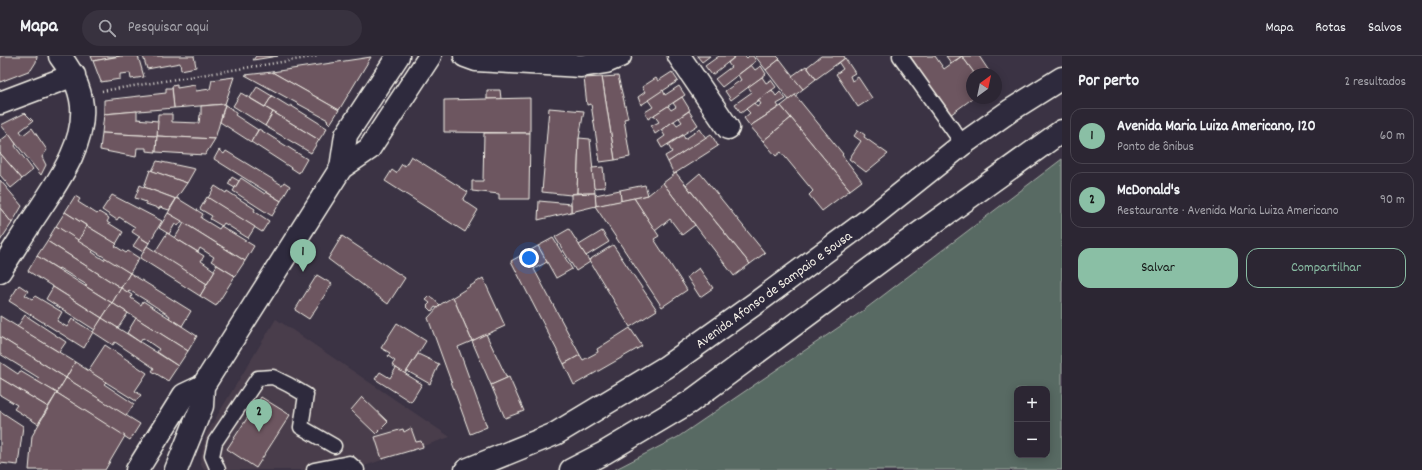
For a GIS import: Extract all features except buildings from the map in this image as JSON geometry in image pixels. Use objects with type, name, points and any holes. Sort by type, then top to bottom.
[{"type":"main road","points":[[0,271],[67,166],[79,134],[82,107],[77,85],[60,56]]},
{"type":"main road","points":[[341,168],[346,135],[398,56]]},
{"type":"main road","points":[[176,470],[202,406],[203,386],[341,168],[369,149],[430,56]]},
{"type":"main road","points":[[465,56],[476,60],[581,66],[606,62],[620,56]]},
{"type":"main road","points":[[679,56],[728,128]]},
{"type":"main road","name":"Avenida Afonso de Sampaio e Sousa","points":[[466,470],[555,434],[666,367],[756,303],[861,225],[963,144],[1011,110],[1062,78]]},
{"type":"main road","points":[[0,102],[77,85]]},
{"type":"main road","points":[[571,470],[604,453],[690,402],[886,257],[1062,131]]},
{"type":"main road","points":[[137,470],[184,395],[203,386]]},
{"type":"lane","points":[[900,56],[963,144]]},
{"type":"lane","points":[[218,470],[212,456],[215,442],[258,378],[273,377],[306,395],[301,427],[334,446]]},
{"type":"lane","points":[[314,470],[349,463],[357,470]]},
{"type":"path","points":[[77,85],[319,56]]},
{"type":"shaded area","points":[[276,319],[450,437],[352,470],[204,470],[200,463],[206,434]]},
{"type":"green space","points":[[1062,159],[1062,470],[614,470],[678,437],[864,310]]},
{"type":"place","name":"Avenida Maria Luiza Americano, 120","points":[[303,272]]},
{"type":"place","name":"McDonald's","points":[[259,432]]}]
